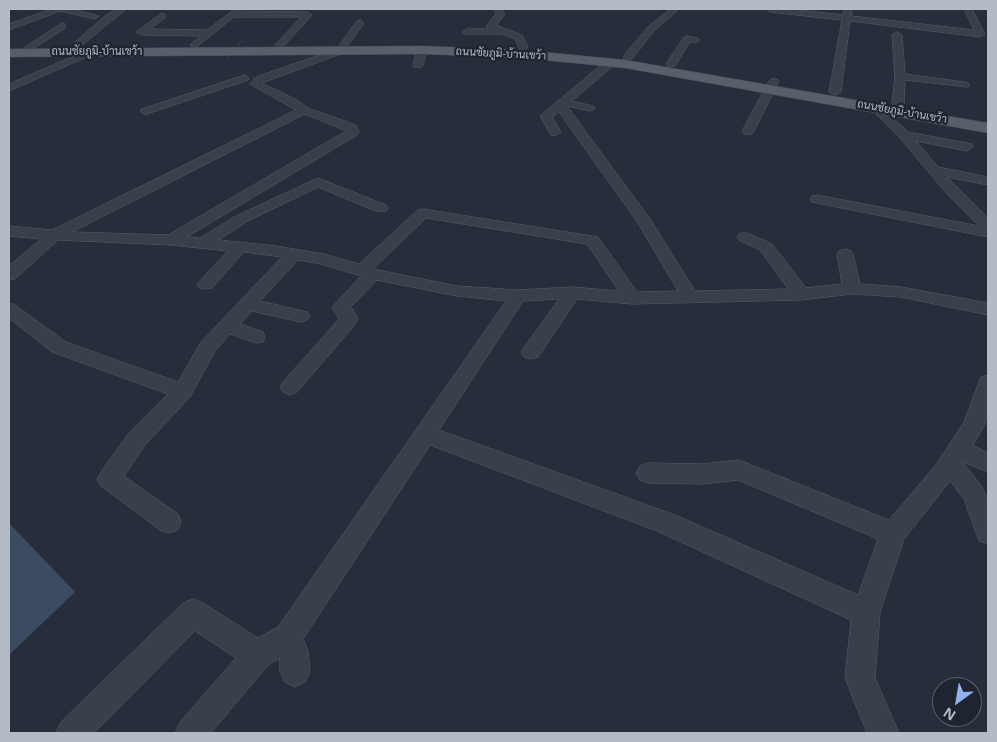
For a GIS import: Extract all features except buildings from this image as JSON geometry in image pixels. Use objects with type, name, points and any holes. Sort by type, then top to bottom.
[{"type":"main road","name":"ถนนชัยภูมิ-บ้านเขว้า","points":[[9,45],[286,45],[341,50],[468,44],[523,47],[628,57],[671,64],[875,107],[988,128]]},
{"type":"main road","name":"ถนนชัยภูมิ-บ้านเขว้า","points":[[15,53],[422,50],[522,54],[611,62],[771,85],[835,92],[988,119]]},
{"type":"street","points":[[9,27],[56,9],[95,16]]},
{"type":"street","points":[[77,45],[109,17],[122,9]]},
{"type":"street","points":[[497,9],[501,14],[490,26],[518,37],[523,47]]},
{"type":"street","points":[[628,57],[651,28],[675,9]]},
{"type":"street","points":[[770,9],[847,14],[980,34],[968,19],[968,9]]},
{"type":"street","points":[[195,45],[235,11],[308,15],[286,45]]},
{"type":"street","points":[[835,92],[847,14]]},
{"type":"street","points":[[162,16],[140,32],[210,33]]},
{"type":"street","points":[[286,45],[318,16]]},
{"type":"street","points":[[317,68],[341,50],[360,24]]},
{"type":"street","points":[[15,53],[33,45],[62,26]]},
{"type":"street","points":[[467,32],[505,31]]},
{"type":"street","points":[[897,35],[896,52],[900,76],[898,104]]},
{"type":"street","points":[[671,64],[688,39],[695,40]]},
{"type":"street","points":[[225,74],[256,81],[341,50]]},
{"type":"street","points":[[418,65],[422,50]]},
{"type":"street","points":[[9,88],[90,52]]},
{"type":"street","points":[[585,76],[594,60]]},
{"type":"street","points":[[555,132],[546,116],[611,62]]},
{"type":"street","points":[[900,76],[964,85]]},
{"type":"street","points":[[146,111],[244,78]]},
{"type":"street","points":[[171,240],[352,132],[352,128],[304,110],[293,102],[257,86],[255,84],[256,81]]},
{"type":"street","points":[[748,131],[771,85]]},
{"type":"street","points":[[562,104],[589,108]]},
{"type":"street","points":[[562,104],[645,222],[688,295]]},
{"type":"street","points":[[875,107],[904,135],[952,191],[988,226]]},
{"type":"street","points":[[9,275],[55,235],[304,110]]},
{"type":"street","points":[[904,135],[967,147]]},
{"type":"street","points":[[935,170],[988,181]]},
{"type":"street","points":[[202,244],[240,219],[318,182],[381,208]]},
{"type":"street","points":[[817,199],[988,232]]},
{"type":"street","points":[[290,387],[346,323],[349,318],[341,307],[367,272],[423,213],[592,240],[632,298]]},
{"type":"street","points":[[9,231],[171,240],[276,251],[324,259],[367,272],[457,291],[518,296],[572,293],[632,298],[688,295],[801,294],[852,289],[901,292],[988,310]]},
{"type":"street","points":[[745,237],[766,247],[801,294]]},
{"type":"street","points":[[206,284],[240,247]]},
{"type":"street","points":[[845,254],[852,289]]},
{"type":"street","points":[[169,522],[109,479],[120,460],[137,439],[183,392],[208,347],[293,255]]},
{"type":"street","points":[[531,352],[572,293]]},
{"type":"street","points":[[191,733],[258,655],[288,637],[518,296]]},
{"type":"street","points":[[247,304],[301,316]]},
{"type":"street","points":[[11,313],[60,347],[183,392]]},
{"type":"street","points":[[226,326],[256,337]]},
{"type":"street","points":[[883,733],[860,678],[866,612],[893,533],[954,456],[974,424],[988,382]]},
{"type":"street","points":[[425,434],[666,523],[866,612]]},
{"type":"street","points":[[954,456],[988,463]]},
{"type":"street","points":[[954,456],[974,494],[988,533]]},
{"type":"street","points":[[648,473],[702,474],[739,470],[893,533]]},
{"type":"street","points":[[72,733],[193,613],[258,655]]},
{"type":"street","points":[[288,637],[294,651],[295,672]]},
{"type":"path","points":[[227,57],[243,41]]},
{"type":"water","points":[[9,523],[75,592],[9,655]]}]
